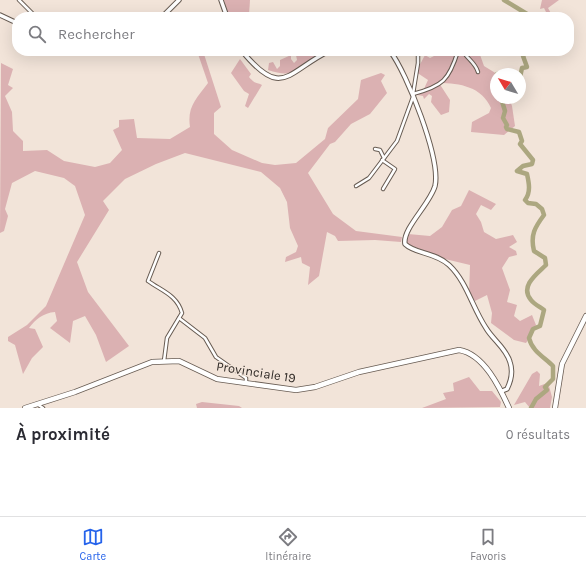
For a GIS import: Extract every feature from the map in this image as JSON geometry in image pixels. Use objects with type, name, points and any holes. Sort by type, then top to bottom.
[{"type":"main road","points":[[555,408],[558,401],[560,373],[564,359],[586,316]]},
{"type":"main road","name":"Provinciale 19","points":[[25,408],[75,392],[152,362],[181,362],[217,379],[246,382],[289,390],[306,390],[359,372],[459,350],[470,355],[492,376],[502,391],[508,408]]},
{"type":"street","points":[[18,0],[31,12]]},
{"type":"street","points":[[167,12],[179,0]]},
{"type":"street","points":[[221,0],[225,12]]},
{"type":"street","points":[[0,15],[12,21]]},
{"type":"street","points":[[247,56],[267,75],[278,79],[287,78],[295,74],[322,56]]},
{"type":"street","points":[[393,56],[413,96],[430,147],[436,180],[433,191],[426,205],[405,234],[405,244],[432,254],[444,261],[452,268],[463,283],[485,327],[504,350],[510,362],[512,372],[509,385],[507,389],[502,391]]},
{"type":"street","points":[[356,186],[367,181],[398,138],[413,96],[418,56]]},
{"type":"street","points":[[413,96],[440,83],[452,71],[456,56]]},
{"type":"street","points":[[466,56],[475,63],[478,72]]},
{"type":"street","points":[[375,148],[380,150],[383,159],[395,169],[384,189]]},
{"type":"street","points":[[159,253],[148,281],[177,301],[182,312],[167,338],[164,361]]},
{"type":"street","points":[[179,318],[202,335],[216,357],[246,378],[246,382]]},
{"type":"street","points":[[37,404],[43,408]]},
{"type":"shaded area","points":[[224,0],[250,0],[249,12],[227,12]]},
{"type":"shaded area","points":[[542,0],[559,0],[548,8],[550,12],[546,12],[544,8],[540,9]]},
{"type":"shaded area","points":[[199,56],[205,56],[221,107],[214,113],[214,134],[232,150],[262,163],[275,165],[296,163],[325,139],[328,128],[358,99],[361,80],[381,73],[385,75],[381,81],[387,93],[370,114],[351,124],[335,142],[330,144],[308,173],[333,214],[356,231],[402,237],[401,242],[375,240],[338,241],[335,236],[327,232],[319,276],[308,285],[310,267],[302,263],[301,257],[285,262],[286,257],[296,252],[298,246],[290,228],[287,202],[280,188],[261,172],[185,153],[156,164],[125,179],[103,201],[109,210],[77,262],[88,292],[129,346],[106,362],[96,335],[85,316],[73,321],[70,343],[50,328],[57,321],[55,312],[47,314],[40,317],[29,328],[35,329],[43,347],[32,358],[23,374],[15,345],[8,341],[8,337],[27,325],[46,306],[85,215],[75,186],[64,178],[35,171],[12,183],[5,209],[8,216],[4,231],[0,233],[1,63],[13,69],[8,85],[13,88],[5,96],[12,112],[13,131],[23,141],[23,151],[47,150],[64,161],[95,167],[110,163],[122,150],[113,130],[119,127],[119,120],[134,119],[137,138],[170,139],[190,127],[189,120],[193,104],[208,83]]},
{"type":"shaded area","points":[[289,56],[291,56],[294,63],[297,60],[296,56],[316,56],[292,72],[278,73],[268,70],[269,63],[273,62],[277,69],[280,66],[280,60]]},
{"type":"shaded area","points":[[424,56],[430,58],[434,56],[480,56],[484,66],[490,70],[490,104],[511,104],[515,126],[504,135],[471,132],[472,122],[489,113],[491,108],[482,95],[462,85],[439,83],[450,100],[449,112],[441,115],[431,102],[432,96],[429,94],[424,99],[423,96],[417,95],[423,91],[428,80],[416,72]]},
{"type":"shaded area","points":[[240,59],[251,74],[249,77],[262,85],[248,108],[245,106],[249,94],[244,91],[231,73]]},
{"type":"shaded area","points":[[469,190],[496,204],[491,210],[481,205],[476,214],[481,222],[484,232],[496,239],[513,235],[517,242],[509,247],[516,251],[517,255],[509,257],[502,268],[510,290],[507,302],[517,305],[514,316],[520,321],[532,315],[536,325],[526,343],[514,340],[491,323],[492,313],[487,295],[475,301],[469,294],[470,265],[445,259],[407,244],[406,239],[408,234],[430,236],[442,227],[452,210],[461,206]]},
{"type":"shaded area","points":[[537,371],[540,374],[539,386],[550,382],[554,374],[554,380],[549,386],[552,397],[550,408],[530,408],[525,402],[514,405],[532,374]]},
{"type":"shaded area","points":[[469,377],[480,391],[492,391],[501,402],[500,407],[422,408],[446,399],[443,393],[454,391],[453,383]]},
{"type":"shaded area","points":[[202,402],[239,406],[242,408],[197,408],[196,404]]},
{"type":"waterway","points":[[504,0],[524,12]]},
{"type":"waterway","points":[[522,68],[527,67],[523,56]]},
{"type":"waterway","points":[[503,104],[505,111],[503,118],[507,125],[507,129],[519,132],[522,141],[520,144],[533,160],[532,164],[523,166],[517,171],[527,174],[529,191],[525,200],[528,203],[536,204],[542,209],[544,215],[534,232],[533,245],[534,251],[545,258],[546,265],[531,280],[527,290],[531,300],[544,310],[540,326],[533,329],[529,338],[533,347],[553,366],[553,379],[545,387],[547,390],[536,399],[531,408]]}]
